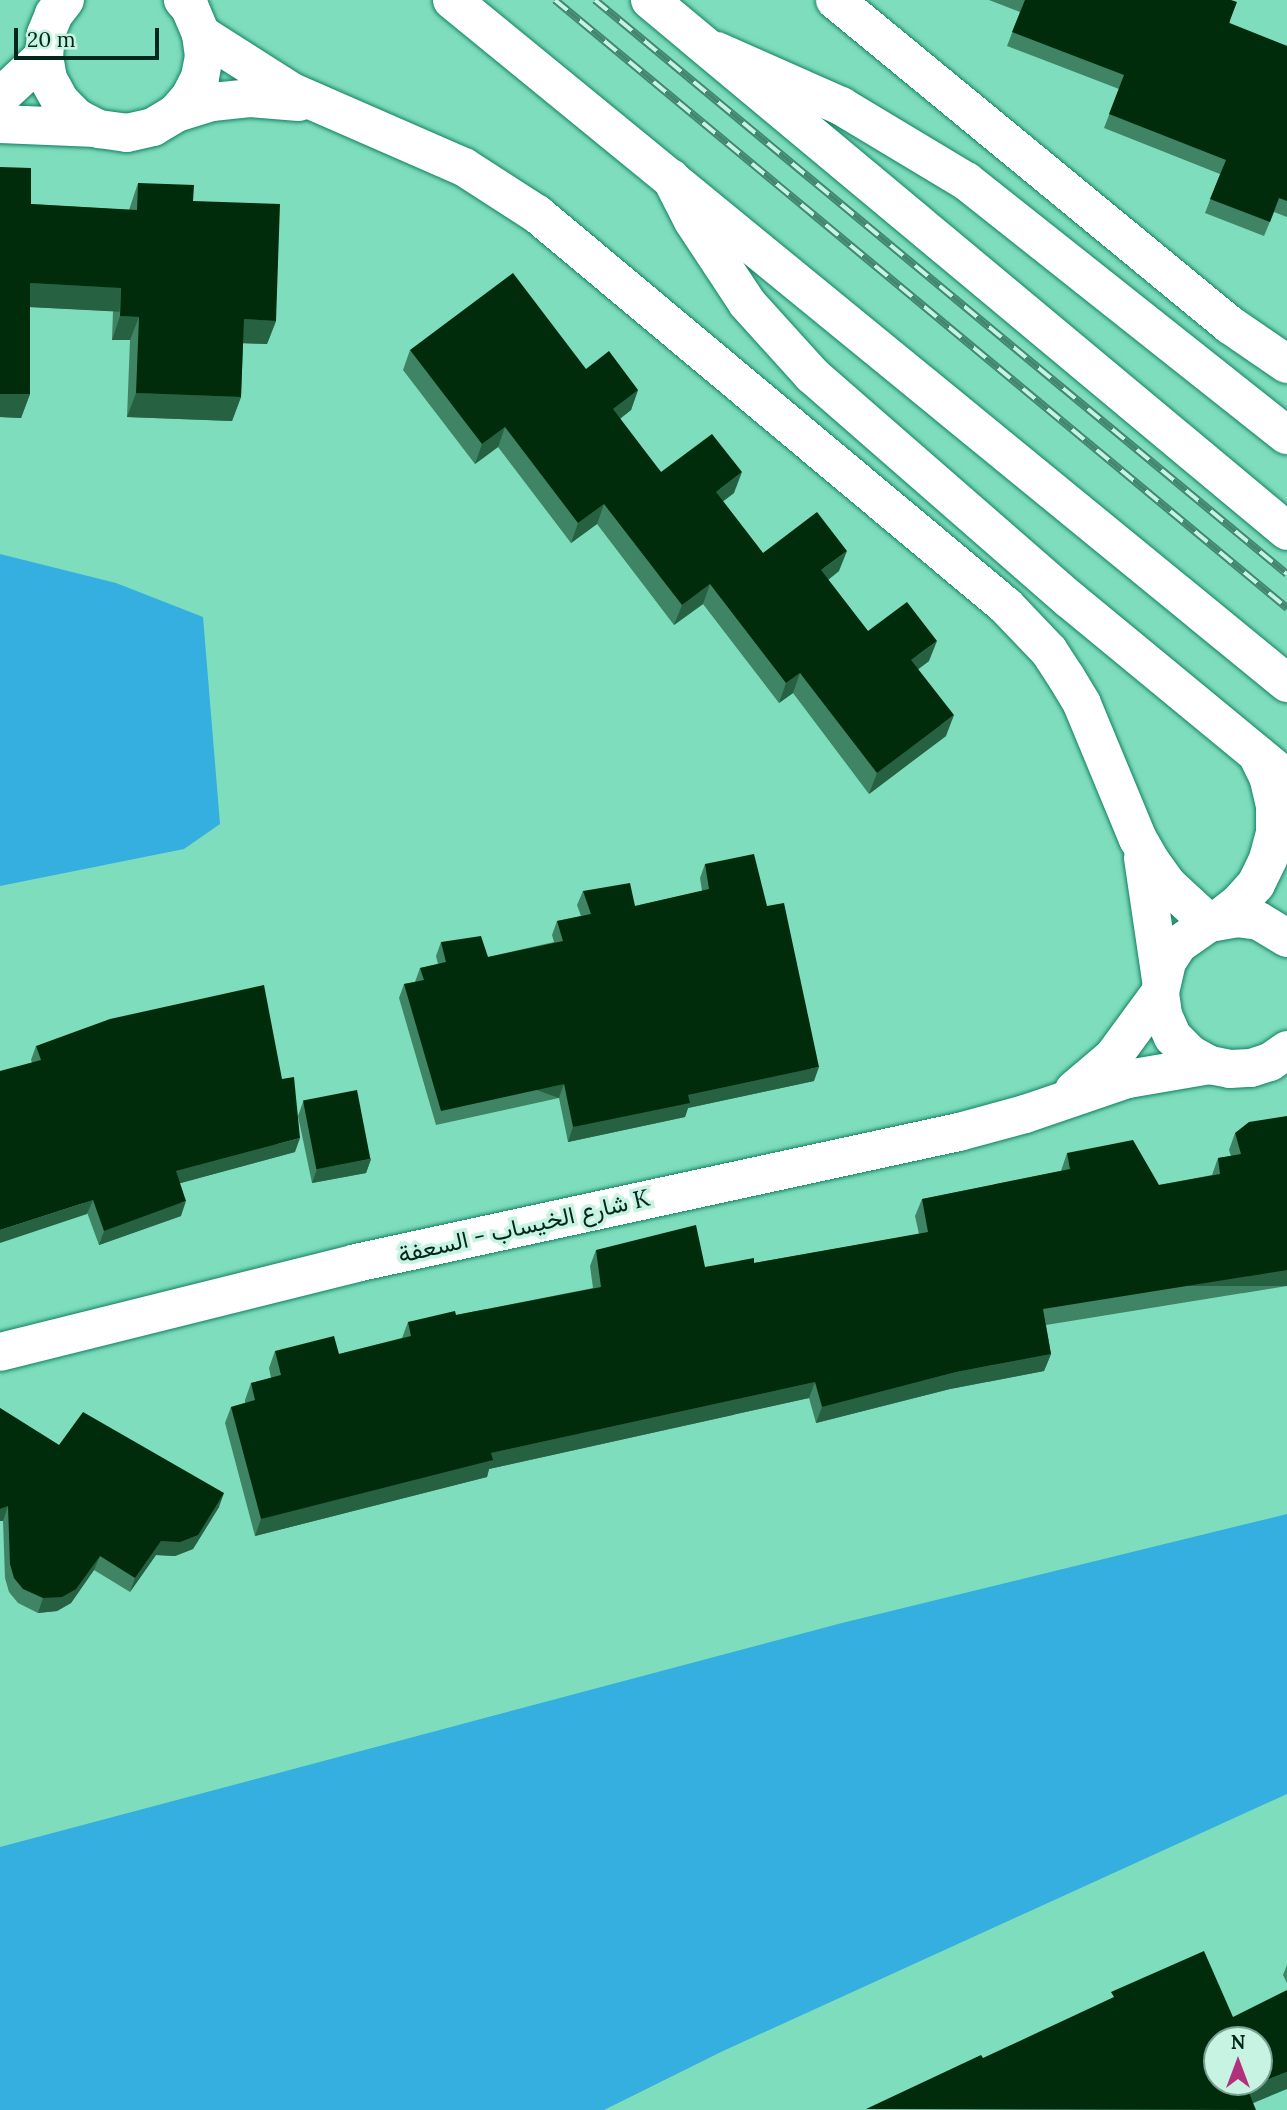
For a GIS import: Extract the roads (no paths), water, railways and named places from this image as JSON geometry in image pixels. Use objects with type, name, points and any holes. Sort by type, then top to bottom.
[{"type":"street","points":[[0,97],[65,0]]},
{"type":"street","points":[[452,0],[1287,683]]},
{"type":"street","points":[[650,0],[1287,531]]},
{"type":"street","points":[[835,0],[1230,325],[1287,364]]},
{"type":"street","points":[[196,15],[261,75],[325,108],[464,167],[537,214],[1006,606],[1049,651],[1082,704],[1138,839],[1168,886],[1213,922],[1238,918],[1259,921],[1287,938]]},
{"type":"street","points":[[176,113],[190,97],[200,77],[204,56],[196,15]]},
{"type":"street","points":[[45,30],[48,79],[60,101],[78,118],[99,128]]},
{"type":"street","points":[[706,47],[841,106],[966,181],[1287,435]]},
{"type":"street","points":[[0,124],[99,128],[127,133],[153,127],[176,113],[212,102],[250,98],[288,100],[325,108]]},
{"type":"street","points":[[671,178],[693,221],[747,303],[812,375],[1069,599],[1287,779]]},
{"type":"street","name":"شارع الخيساب - السعفة K","points":[[1050,1105],[1083,1084],[1113,1057],[1138,1026],[1161,987],[1167,962],[1178,945],[1238,904],[1256,884],[1268,859],[1275,832],[1275,806],[1269,779],[1257,754]]},
{"type":"street","points":[[1138,839],[1153,909],[1163,1015],[1174,1037],[1190,1054],[1210,1065],[1230,1069],[1251,1068],[1270,1062],[1287,1050]]},
{"type":"street","name":"شارع الخيساب - السعفة K","points":[[0,1352],[356,1263],[971,1129],[1128,1079],[1210,1065]]},
{"type":"water","points":[[0,554],[116,583],[203,617],[220,824],[184,849],[0,886]]},
{"type":"water","points":[[1287,1514],[1287,1794],[723,2051],[604,2110],[0,2110],[0,1847],[842,1623]]},
{"type":"railway","points":[[555,0],[1287,608]]},
{"type":"railway","points":[[595,0],[1287,574]]}]
